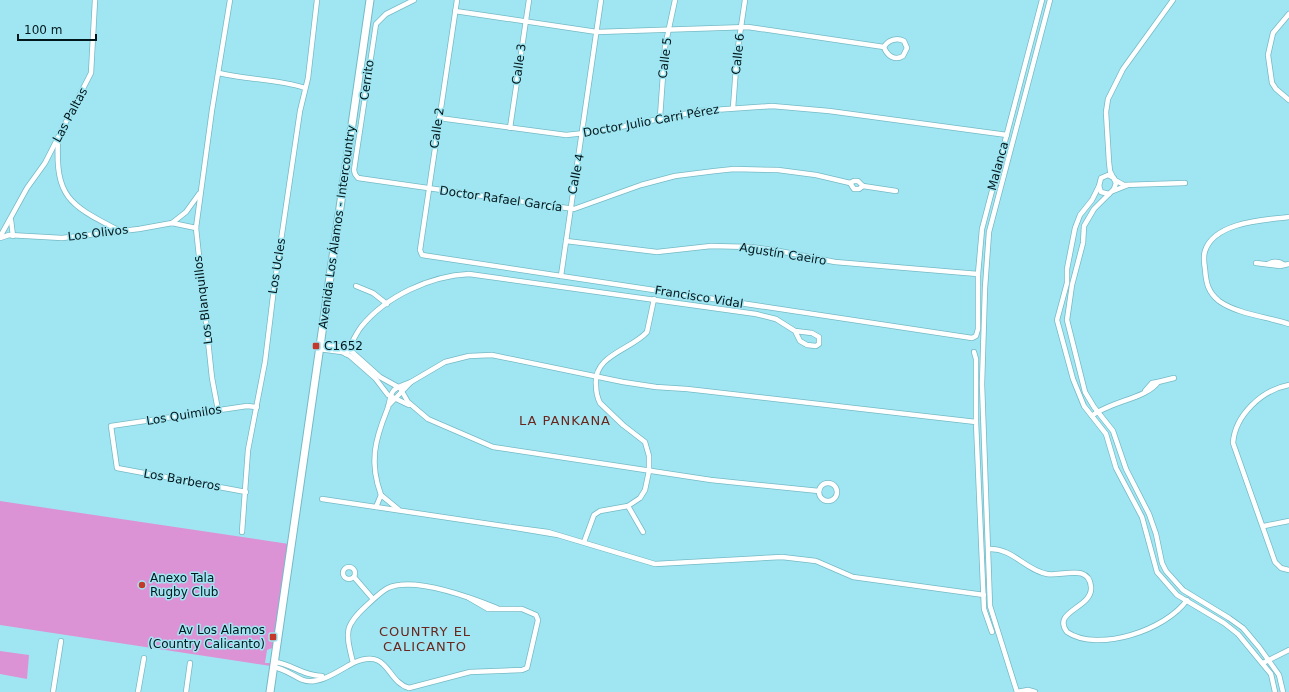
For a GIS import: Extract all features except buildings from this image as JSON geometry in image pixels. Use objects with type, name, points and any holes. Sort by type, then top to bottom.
[{"type":"main road","name":"Avenida Los Álamos - Intercountry","points":[[270,692],[370,0]]},
{"type":"street","name":"Las Paltas","points":[[0,238],[27,188],[45,163],[91,73],[95,0]]},
{"type":"street","name":"Los Blanquillos","points":[[218,410],[212,378],[196,228],[230,0]]},
{"type":"street","name":"Los Ucles","points":[[242,532],[248,450],[266,355],[274,288],[306,88],[317,0]]},
{"type":"street","name":"Cerrito","points":[[361,179],[356,176],[354,170],[376,24],[386,14],[414,0]]},
{"type":"street","name":"Calle 2","points":[[422,256],[420,250],[428,188],[456,0]]},
{"type":"street","name":"Calle 3","points":[[510,128],[529,0]]},
{"type":"street","name":"Calle 4","points":[[560,276],[566,241],[569,208],[583,134],[590,65],[597,32],[601,0]]},
{"type":"street","name":"Calle 5","points":[[660,117],[663,64],[668,30],[675,0]]},
{"type":"street","name":"Calle 6","points":[[733,108],[740,27],[745,0]]},
{"type":"street","name":"Malanca","points":[[976,336],[978,329],[978,274],[982,229],[1042,0]]},
{"type":"street","points":[[1035,692],[1028,690],[1017,692],[990,610],[989,549],[983,453],[982,384],[988,243],[1050,0]]},
{"type":"street","points":[[1173,0],[1123,69],[1108,100],[1106,112],[1109,162],[1116,185],[1094,208],[1084,226],[1083,243],[1071,292],[1067,320],[1086,392],[1113,431],[1124,464],[1143,502],[1156,534],[1164,567],[1180,588],[1238,624],[1268,659],[1279,675],[1283,692]]},
{"type":"street","points":[[455,11],[597,32],[740,27],[884,47]]},
{"type":"street","points":[[1289,14],[1273,32],[1268,55],[1272,83],[1276,89],[1289,100]]},
{"type":"street","points":[[896,39],[904,41],[907,48],[903,56],[897,58],[889,55],[884,47],[888,42],[896,39]]},
{"type":"street","points":[[219,73],[240,78],[284,82],[306,88]]},
{"type":"street","name":"Doctor Julio Carri Pérez","points":[[439,118],[560,135],[583,134],[660,117],[700,111],[772,106],[812,109],[1006,135]]},
{"type":"street","points":[[58,136],[57,168],[64,189],[74,204],[120,231]]},
{"type":"street","points":[[1109,162],[1092,200],[1080,215],[1074,233],[1067,283],[1057,320],[1078,394],[1084,406],[1106,434],[1116,468],[1137,506],[1147,529],[1157,572],[1171,590],[1186,602],[1229,626],[1238,634],[1263,663],[1273,678],[1275,692]]},
{"type":"street","name":"Doctor Rafael García","points":[[361,179],[569,208],[576,208],[646,184],[675,176],[715,170],[734,169],[778,170],[850,183],[858,181],[863,186],[896,191]]},
{"type":"street","points":[[1101,178],[1108,175],[1124,185],[1185,183]]},
{"type":"street","name":"Doctor Rafael García","points":[[850,183],[856,190],[863,186]]},
{"type":"street","points":[[1099,186],[1101,192],[1110,193],[1132,185]]},
{"type":"street","name":"Los Blanquillos","points":[[172,222],[186,212],[201,190]]},
{"type":"street","points":[[1289,218],[1237,225],[1225,230],[1208,245],[1204,259],[1207,286],[1209,291],[1220,302],[1289,324]]},
{"type":"street","points":[[11,219],[14,236]]},
{"type":"street","name":"Los Olivos","points":[[0,238],[5,236],[14,236],[52,238],[120,231],[172,222],[196,228]]},
{"type":"street","name":"Agustín Caeiro","points":[[566,241],[653,252],[711,246],[750,247],[774,250],[835,262],[978,274]]},
{"type":"street","name":"Francisco Vidal","points":[[422,256],[972,338],[976,336]]},
{"type":"street","points":[[1256,263],[1280,266],[1283,264],[1289,264]]},
{"type":"street","points":[[347,352],[363,326],[387,304],[405,292],[424,284],[469,274],[654,299],[768,317],[781,322],[795,331],[816,334],[819,337],[819,344],[812,346],[803,343],[797,337],[795,331]]},
{"type":"street","points":[[356,286],[373,293],[387,304]]},
{"type":"street","points":[[584,542],[594,515],[600,511],[628,506],[637,500],[644,492],[649,471],[647,444],[600,403],[596,394],[596,376],[609,357],[647,332],[654,299]]},
{"type":"street","points":[[1063,339],[1071,336]]},
{"type":"street","points":[[320,346],[347,352],[380,377],[399,387],[413,407]]},
{"type":"street","points":[[347,352],[375,378],[385,393],[413,407],[433,421],[497,448],[718,481],[819,491]]},
{"type":"street","points":[[974,352],[976,359],[976,422],[984,612],[992,632]]},
{"type":"street","points":[[376,507],[381,494],[375,467],[375,450],[379,428],[393,398],[394,390],[411,382],[440,364],[469,356],[486,354],[656,388],[687,389],[976,422]]},
{"type":"street","points":[[1092,416],[1098,411],[1129,400],[1155,386],[1158,382],[1174,378]]},
{"type":"street","points":[[393,398],[403,392],[411,382]]},
{"type":"street","points":[[1289,385],[1281,387],[1253,404],[1239,422],[1233,438],[1235,454],[1264,526],[1275,562],[1281,568],[1289,570]]},
{"type":"street","name":"Los Quimilos","points":[[117,468],[111,426],[247,406],[257,407]]},
{"type":"street","name":"Los Barberos","points":[[117,468],[246,492]]},
{"type":"street","points":[[829,483],[836,488],[837,495],[831,501],[824,501],[820,497],[819,491],[821,486],[829,483]]},
{"type":"street","points":[[381,494],[399,510]]},
{"type":"street","points":[[322,499],[558,535],[660,565],[678,561],[739,560],[774,556],[816,561],[849,576],[984,595]]},
{"type":"street","points":[[1137,506],[1143,502]]},
{"type":"street","points":[[628,506],[643,532]]},
{"type":"street","points":[[1264,526],[1289,521]]},
{"type":"street","points":[[989,549],[997,549],[1010,554],[1030,567],[1045,574],[1052,575],[1075,572],[1085,576],[1091,586],[1090,596],[1082,605],[1064,617],[1063,621],[1067,632],[1078,638],[1104,640],[1136,633],[1164,619],[1180,608],[1190,595]]},
{"type":"street","points":[[354,577],[373,599]]},
{"type":"street","points":[[274,664],[307,681],[326,676],[353,663],[368,658],[381,662],[401,684],[409,688],[470,672],[525,669],[528,666],[538,617],[534,613],[526,610],[498,609],[449,591],[403,585],[386,589],[373,599],[350,623],[348,639],[353,663]]},
{"type":"street","points":[[54,692],[61,641]]},
{"type":"street","points":[[1263,663],[1268,659],[1289,650]]},
{"type":"street","points":[[138,692],[144,658]]},
{"type":"street","points":[[186,692],[190,664]]},
{"type":"shaded area","name":"Anexo Tala Rugby Club","points":[[0,501],[289,544],[275,647],[267,650],[265,663],[272,663],[271,666],[0,625]]},
{"type":"shaded area","points":[[0,651],[29,655],[27,679],[0,674]]},
{"type":"place","name":"C1652","points":[[316,346]]},
{"type":"place","name":"Anexo Tala Rugby Club","points":[[142,585]]},
{"type":"place","name":"Av Los Alamos (Country Calicanto)","points":[[273,637]]},
{"type":"district","name":"LA PANKANA","points":[[565,420]]},
{"type":"district","name":"COUNTRY EL CALICANTO","points":[[425,638]]}]
